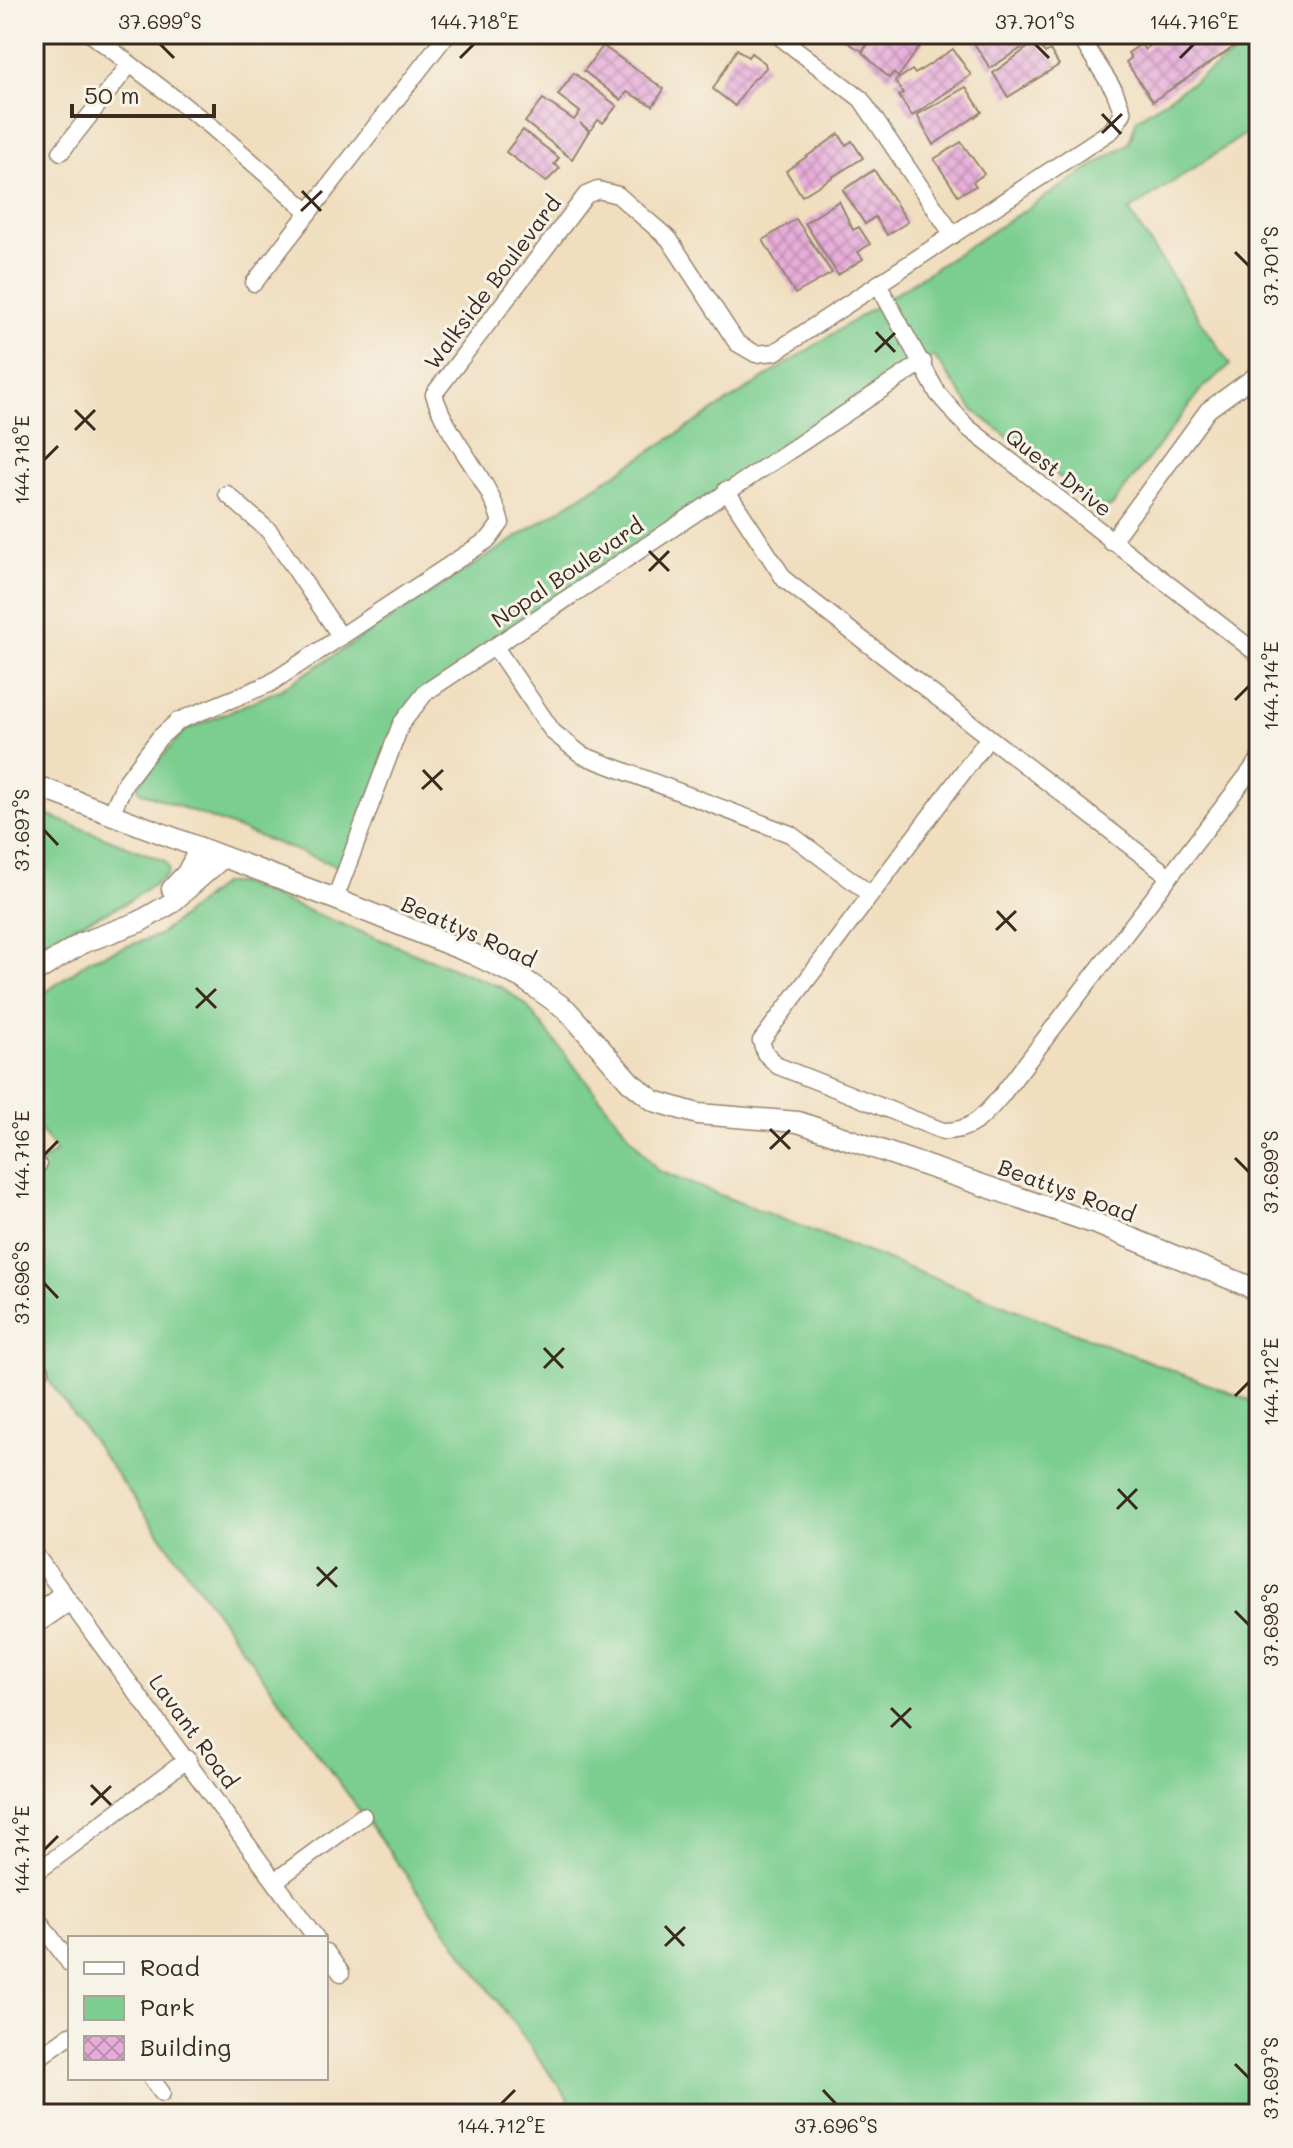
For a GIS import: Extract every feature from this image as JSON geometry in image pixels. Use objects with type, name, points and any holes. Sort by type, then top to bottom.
[{"type":"street","points":[[91,34],[212,127],[309,212]]},
{"type":"street","points":[[776,34],[861,99],[953,235]]},
{"type":"street","name":"Walkside Boulevard","points":[[111,814],[125,783],[159,738],[178,721],[269,684],[489,539],[501,523],[496,503],[440,415],[434,394],[586,195],[598,190],[618,195],[669,239],[737,343],[756,354],[775,352],[1112,130],[1123,113],[1114,90],[1078,34]]},
{"type":"street","points":[[254,283],[438,37]]},
{"type":"street","points":[[61,152],[130,64]]},
{"type":"street","name":"Quest Drive","points":[[878,284],[938,394],[967,427],[1259,655]]},
{"type":"street","name":"Nopal Boulevard","points":[[335,899],[401,724],[412,705],[726,490],[923,362]]},
{"type":"street","points":[[1111,542],[1208,410],[1259,373]]},
{"type":"street","points":[[726,490],[785,580],[1169,876]]},
{"type":"street","points":[[227,494],[270,532],[341,637]]},
{"type":"street","points":[[495,647],[553,732],[582,755],[790,834],[870,894]]},
{"type":"street","points":[[988,739],[761,1041],[765,1053],[778,1066],[943,1131],[960,1132],[980,1120],[1001,1096],[1259,760]]},
{"type":"street","name":"Beattys Road","points":[[34,785],[335,899],[522,978],[567,1010],[630,1082],[654,1101],[698,1114],[798,1122],[1099,1225],[1259,1294]]},
{"type":"street","points":[[42,967],[78,934],[138,911],[171,890],[187,873],[200,848]]},
{"type":"street","points":[[42,967],[170,904],[223,857]]},
{"type":"street","name":"Lavant Road","points":[[34,1553],[188,1759],[315,1936]]},
{"type":"street","points":[[34,1615],[67,1597]]},
{"type":"street","points":[[34,1627],[67,1597]]},
{"type":"street","points":[[34,1874],[188,1759]]},
{"type":"street","points":[[275,1881],[363,1816]]},
{"type":"street","points":[[34,1914],[68,1961]]},
{"type":"street","points":[[328,1955],[341,1973]]},
{"type":"street","points":[[34,2061],[68,2036]]},
{"type":"street","points":[[152,2080],[162,2093]]},
{"type":"green space","points":[[1259,38],[1259,125],[1129,211],[1230,365],[1204,387],[1111,507],[1099,508],[973,410],[934,356],[412,706],[347,870],[141,792],[137,786],[184,731],[280,690],[1129,143],[1137,119]]},
{"type":"green space","points":[[34,810],[165,861],[169,869],[166,876],[124,904],[75,926],[52,943],[42,939],[34,945]]},
{"type":"green space","points":[[223,883],[238,883],[503,988],[525,1004],[658,1171],[1259,1404],[1259,2114],[579,2114],[34,1360],[34,1168],[56,1151],[34,1121],[34,1001],[91,959],[159,935]]},
{"type":"building","points":[[844,34],[873,34],[862,51],[845,41],[848,37]]},
{"type":"building","points":[[881,34],[929,34],[898,77],[893,73],[889,78],[862,52],[875,36],[878,39]]},
{"type":"building","points":[[988,34],[1038,34],[1039,37],[990,68],[974,43]]},
{"type":"building","points":[[1161,34],[1253,34],[1153,101],[1126,62],[1131,58],[1128,53],[1141,44],[1145,50],[1152,42],[1155,45],[1164,39]]},
{"type":"building","points":[[1037,41],[1045,53],[1050,50],[1059,65],[1008,97],[993,73]]},
{"type":"building","points":[[603,46],[664,89],[653,106],[627,92],[621,100],[584,71]]},
{"type":"building","points":[[737,49],[748,57],[751,53],[765,63],[766,68],[750,83],[735,106],[713,89]]},
{"type":"building","points":[[953,49],[971,75],[912,116],[899,96],[903,93],[895,81],[912,70],[915,74]]},
{"type":"building","points":[[574,73],[617,106],[603,123],[598,120],[590,131],[580,123],[589,131],[572,159],[525,122],[543,99],[574,120],[580,112],[558,95]]},
{"type":"building","points":[[966,87],[982,112],[933,145],[917,115]]},
{"type":"building","points":[[523,130],[559,158],[554,164],[560,168],[546,182],[506,152]]},
{"type":"building","points":[[839,134],[846,145],[852,141],[863,158],[802,196],[786,171]]},
{"type":"building","points":[[961,142],[984,174],[973,182],[976,186],[958,195],[934,159]]},
{"type":"building","points":[[874,170],[908,222],[887,235],[875,217],[865,224],[843,190]]},
{"type":"building","points":[[839,201],[853,230],[859,227],[870,244],[858,252],[863,259],[838,275],[805,223]]},
{"type":"building","points":[[796,219],[832,273],[795,294],[763,240]]}]
